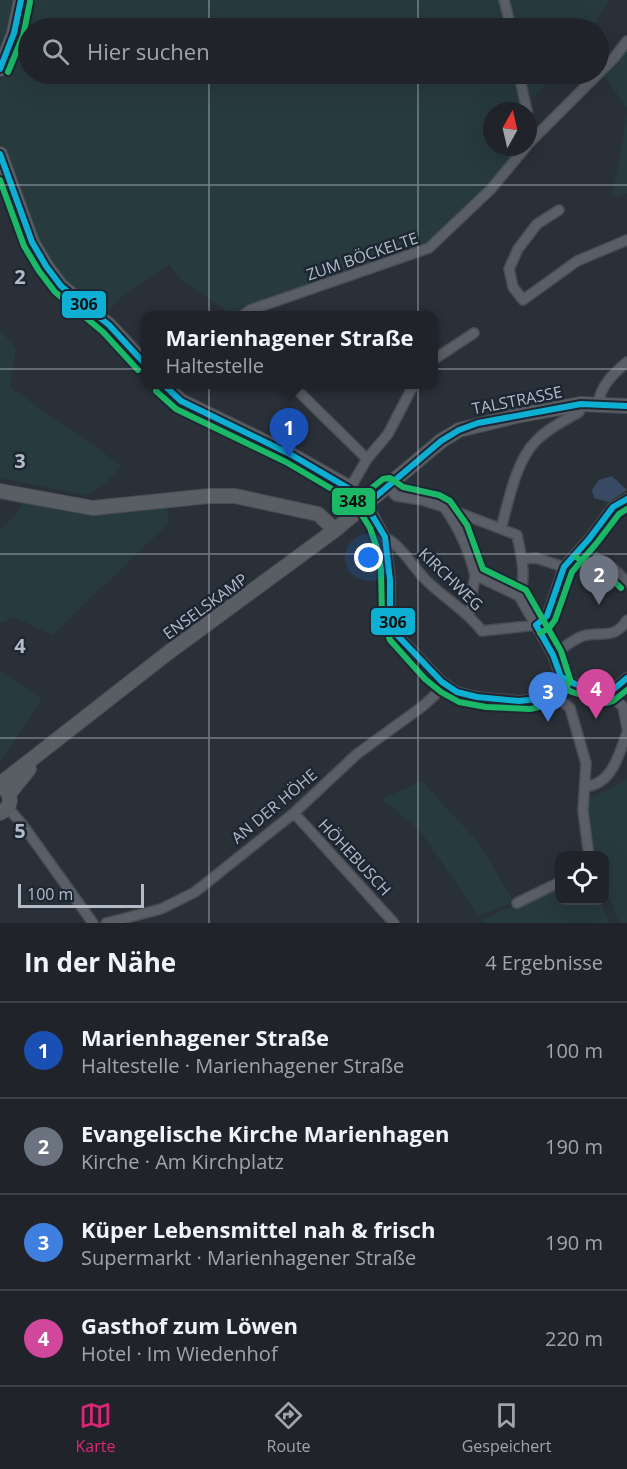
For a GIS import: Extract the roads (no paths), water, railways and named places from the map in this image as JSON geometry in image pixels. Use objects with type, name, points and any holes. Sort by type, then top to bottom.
[{"type":"main road","points":[[0,69],[14,33],[21,0]]},
{"type":"main road","points":[[1,156],[33,242],[46,266],[62,286],[109,325],[141,360]]},
{"type":"main road","points":[[168,389],[181,401],[290,454],[350,488],[367,504]]},
{"type":"main road","name":"TALSTRASSE","points":[[367,504],[441,441],[459,430],[478,423],[581,404],[627,406]]},
{"type":"main road","points":[[0,492],[93,508],[209,496],[235,496],[318,514],[335,530]]},
{"type":"main road","name":"ENSELSKAMP","points":[[3,797],[62,736],[169,652],[367,504]]},
{"type":"street","points":[[504,0],[508,18]]},
{"type":"street","name":"ZUM BÖCKELTE","points":[[609,63],[627,40]]},
{"type":"street","points":[[521,84],[525,102]]},
{"type":"street","name":"ZUM BÖCKELTE","points":[[537,135],[588,84]]},
{"type":"street","name":"ZUM BÖCKELTE","points":[[248,311],[429,248],[491,189],[518,156]]},
{"type":"street","points":[[558,210],[537,224],[518,249],[509,269],[513,287],[523,300],[577,261],[627,240]]},
{"type":"street","points":[[438,357],[474,333]]},
{"type":"street","points":[[598,404],[599,393],[612,375],[627,362]]},
{"type":"street","points":[[296,389],[367,459]]},
{"type":"street","points":[[350,488],[367,459],[388,434],[411,389]]},
{"type":"street","points":[[501,529],[515,478],[531,446],[551,428],[579,412],[581,404]]},
{"type":"street","points":[[388,487],[396,496],[422,500],[444,507],[517,535],[524,585],[519,596]]},
{"type":"street","points":[[536,625],[546,616],[564,567],[612,507],[627,499]]},
{"type":"street","points":[[367,504],[386,537],[390,614],[398,636],[442,682],[457,692],[498,700],[547,698],[553,694],[561,677]]},
{"type":"street","points":[[444,507],[457,525],[470,555],[475,575],[469,615]]},
{"type":"street","name":"KIRCHWEG","points":[[386,537],[425,579],[469,615],[482,632],[536,625]]},
{"type":"street","points":[[580,549],[614,569],[627,582]]},
{"type":"street","points":[[522,559],[537,558],[564,567]]},
{"type":"street","points":[[475,575],[519,596],[553,655],[561,677],[575,684],[608,694],[625,708],[627,728]]},
{"type":"street","points":[[553,655],[581,637],[614,633],[621,629],[627,620]]},
{"type":"street","points":[[608,694],[627,678]]},
{"type":"street","name":"AN DER HÖHE","points":[[106,923],[161,909],[195,892],[294,813],[357,754],[423,706],[435,695],[442,682]]},
{"type":"street","points":[[553,694],[570,708],[586,763],[584,826],[588,851]]},
{"type":"street","points":[[585,788],[597,785],[614,768],[627,733]]},
{"type":"street","points":[[3,797],[93,923]]},
{"type":"street","name":"HÖHEBUSCH","points":[[294,813],[394,923]]},
{"type":"street","points":[[517,903],[555,884]]},
{"type":"water","points":[[612,476],[627,490],[609,502],[594,498],[592,490],[599,480]]},
{"type":"place","name":"Marienhagener Straße","points":[[289,458]]},
{"type":"place","name":"Evangelische Kirche Marienhagen","points":[[599,605]]},
{"type":"place","name":"Gasthof zum Löwen","points":[[596,719]]},
{"type":"place","name":"Küper Lebensmittel nah & frisch","points":[[548,722]]}]
